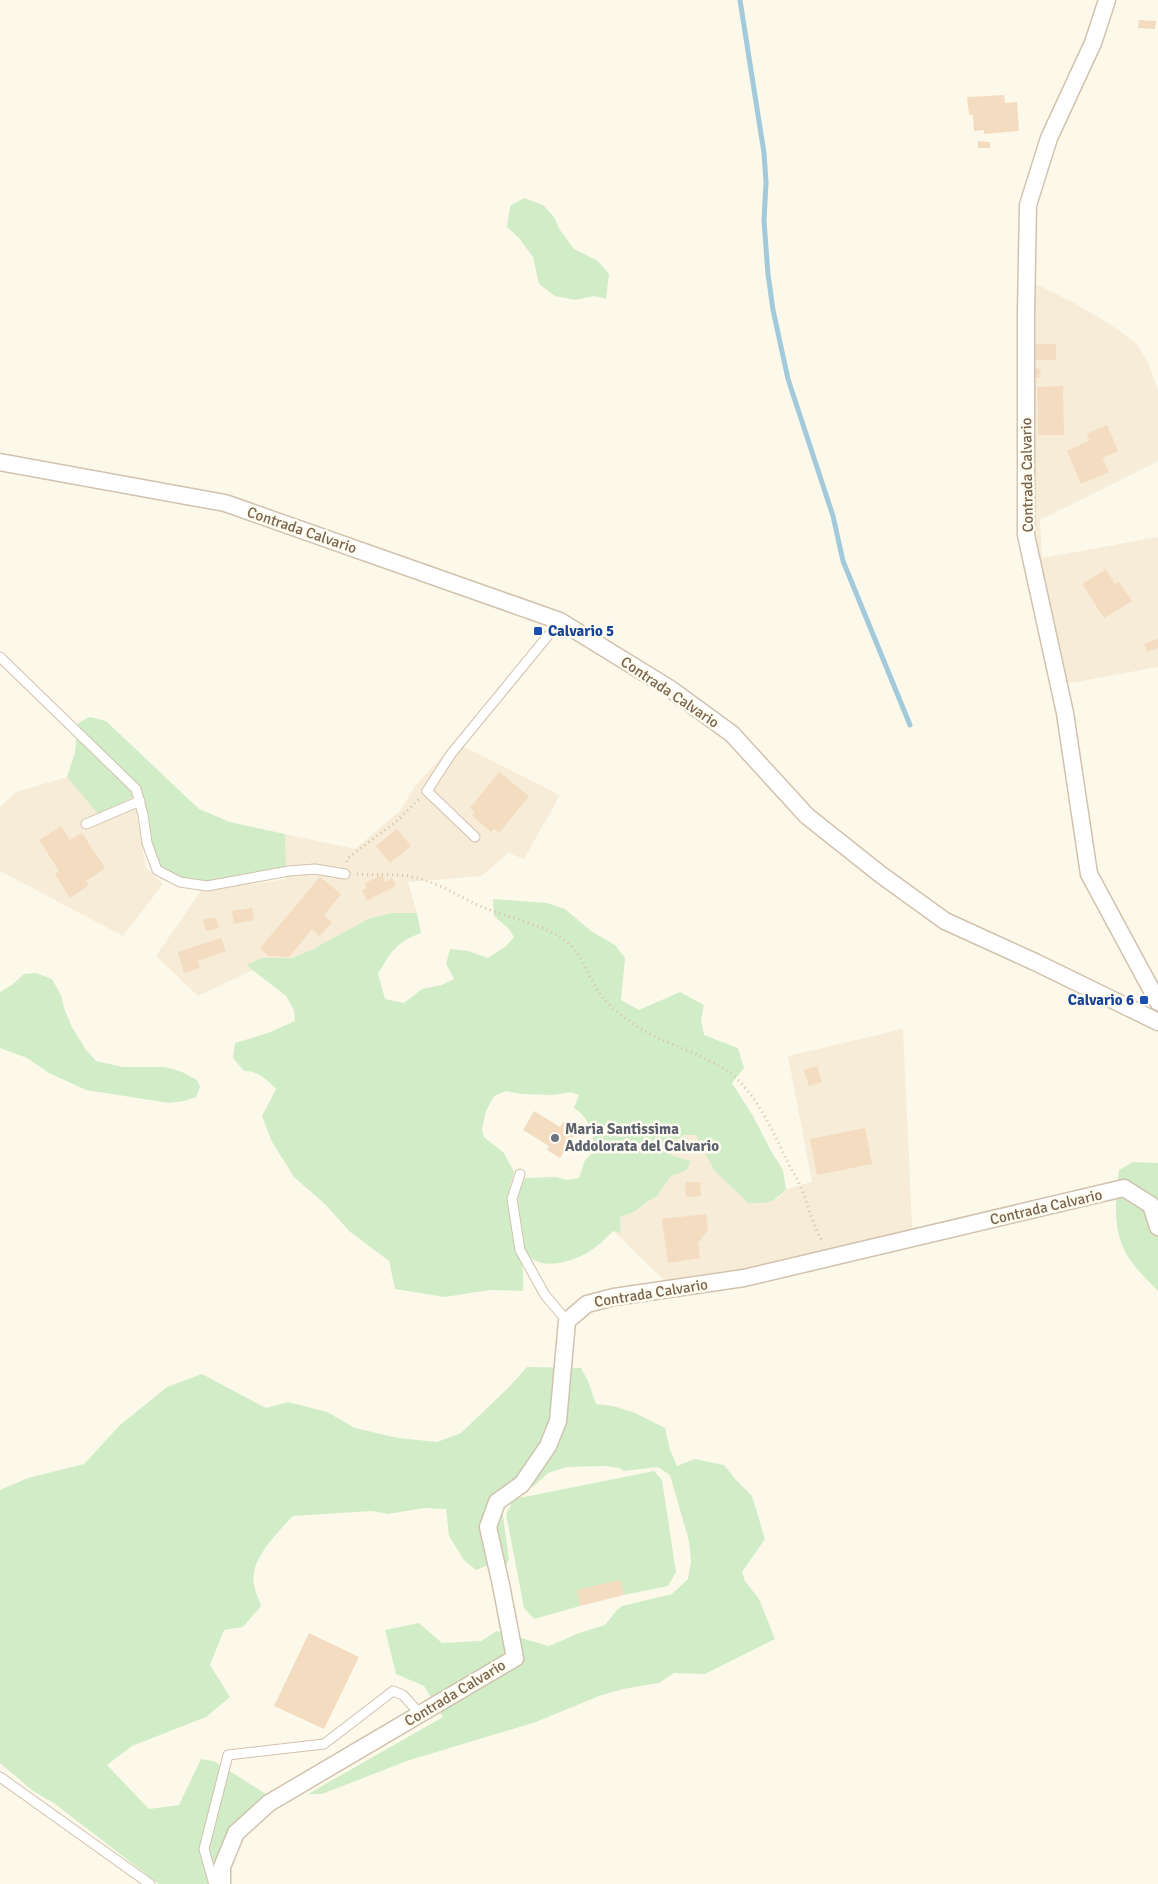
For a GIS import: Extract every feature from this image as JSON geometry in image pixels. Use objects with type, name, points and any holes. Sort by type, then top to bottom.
[{"type":"street","name":"Contrada Calvario","points":[[1107,0],[1093,43],[1049,138],[1028,205],[1026,535],[1065,713],[1089,874],[1158,1002]]},
{"type":"street","name":"Contrada Calvario","points":[[0,462],[225,503],[560,621],[669,688],[732,734],[807,816],[880,874],[945,921],[1035,962],[1158,1022]]},
{"type":"street","name":"Contrada Calvario","points":[[222,1884],[222,1867],[236,1833],[269,1803],[515,1658],[488,1527],[497,1502],[522,1484],[548,1446],[558,1421],[568,1321],[587,1304],[614,1297],[744,1278],[1124,1188],[1151,1206],[1158,1227]]},
{"type":"lane","points":[[475,837],[427,791],[451,754],[560,621]]},
{"type":"lane","points":[[0,656],[136,789],[140,801],[147,843],[157,870],[180,882],[208,886],[289,871],[315,870],[345,874]]},
{"type":"lane","points":[[86,824],[140,801]]},
{"type":"lane","points":[[520,1174],[512,1199],[520,1250],[545,1295],[568,1321]]},
{"type":"lane","points":[[215,1884],[212,1881],[204,1849],[228,1755],[324,1744],[393,1691],[403,1695],[420,1714]]},
{"type":"lane","points":[[0,1777],[150,1884]]},
{"type":"path","points":[[427,791],[398,820],[348,858],[345,874],[388,874],[415,877],[444,888],[481,906],[548,931],[569,944],[588,970],[603,998],[620,1012],[641,1028],[702,1057],[742,1084],[772,1130],[799,1183],[820,1238],[833,1258]]},
{"type":"shaded area","points":[[1036,284],[1108,323],[1136,343],[1148,362],[1158,390],[1158,461],[1040,520],[1042,558],[1158,537],[1158,667],[1065,684],[1032,537],[1030,384]]},
{"type":"shaded area","points":[[455,742],[560,795],[524,859],[508,853],[482,876],[408,882],[417,913],[393,913],[370,918],[313,949],[292,958],[262,958],[246,965],[253,970],[198,996],[156,956],[202,889],[214,890],[286,879],[285,834],[355,849],[400,811],[416,785]]},
{"type":"shaded area","points":[[67,777],[99,815],[134,796],[146,868],[163,884],[123,936],[0,871],[0,807],[16,792]]},
{"type":"shaded area","points":[[903,1029],[913,1244],[673,1289],[613,1231],[621,1232],[620,1217],[637,1211],[657,1196],[670,1177],[687,1170],[691,1161],[671,1155],[671,1143],[684,1135],[696,1135],[704,1152],[748,1203],[778,1199],[786,1189],[812,1182],[788,1056]]},
{"type":"green space","points":[[524,198],[543,205],[554,217],[560,230],[574,249],[598,261],[609,274],[606,299],[594,296],[575,300],[555,296],[539,284],[533,257],[519,238],[507,227],[510,206]]},
{"type":"green space","points":[[90,717],[106,721],[199,809],[230,822],[285,834],[286,869],[212,883],[180,880],[163,873],[153,857],[140,793],[99,815],[67,777],[75,752],[78,723]]},
{"type":"green space","points":[[493,899],[547,903],[565,909],[591,931],[615,945],[625,958],[621,1000],[639,1010],[680,992],[704,1005],[701,1019],[704,1035],[738,1048],[744,1068],[732,1083],[783,1170],[786,1189],[777,1198],[770,1202],[748,1203],[715,1171],[696,1135],[684,1135],[671,1143],[671,1155],[691,1161],[687,1170],[670,1177],[657,1196],[636,1211],[620,1217],[621,1233],[613,1231],[595,1248],[575,1259],[549,1264],[540,1262],[527,1254],[521,1240],[518,1203],[525,1178],[556,1177],[567,1180],[579,1178],[585,1160],[594,1151],[593,1138],[587,1121],[574,1108],[579,1095],[571,1092],[553,1095],[521,1094],[506,1091],[494,1096],[486,1111],[482,1129],[484,1137],[504,1153],[514,1172],[508,1202],[522,1268],[523,1291],[490,1290],[445,1297],[395,1289],[389,1261],[349,1231],[326,1205],[294,1177],[272,1142],[262,1116],[276,1089],[258,1074],[244,1071],[233,1058],[235,1043],[268,1033],[295,1021],[294,1010],[286,996],[246,965],[262,958],[292,958],[313,949],[370,918],[393,913],[417,913],[421,933],[400,944],[378,974],[385,999],[404,1003],[422,989],[442,985],[454,979],[446,964],[450,949],[468,951],[488,958],[506,946],[514,937],[509,929],[494,916]]},
{"type":"green space","points":[[36,973],[52,979],[61,995],[72,1027],[86,1050],[96,1061],[123,1067],[165,1067],[182,1072],[197,1080],[200,1087],[196,1097],[169,1103],[86,1090],[49,1073],[27,1058],[0,1048],[0,992],[12,985],[24,974]]},
{"type":"green space","points":[[1133,1162],[1158,1163],[1158,1291],[1128,1257],[1119,1237],[1116,1191],[1119,1170]]},
{"type":"green space","points":[[527,1367],[581,1368],[596,1404],[613,1406],[635,1413],[665,1428],[670,1450],[677,1466],[695,1459],[724,1465],[752,1496],[765,1539],[742,1572],[745,1581],[759,1599],[775,1639],[705,1674],[674,1673],[659,1683],[623,1689],[599,1696],[536,1722],[407,1761],[322,1794],[308,1794],[443,1717],[424,1686],[396,1674],[385,1630],[419,1623],[442,1643],[481,1641],[497,1631],[549,1646],[579,1633],[605,1625],[622,1606],[672,1594],[688,1579],[691,1562],[689,1541],[670,1475],[658,1467],[624,1471],[619,1468],[605,1466],[567,1467],[548,1473],[534,1486],[510,1495],[502,1509],[509,1559],[505,1568],[486,1566],[476,1570],[464,1560],[449,1536],[446,1509],[424,1508],[388,1514],[372,1511],[293,1516],[273,1538],[260,1556],[254,1575],[255,1587],[261,1606],[243,1627],[224,1630],[210,1665],[230,1697],[206,1717],[132,1746],[107,1765],[149,1809],[179,1805],[201,1759],[214,1761],[266,1794],[254,1808],[213,1884],[159,1884],[55,1804],[33,1791],[0,1763],[0,1490],[28,1478],[84,1464],[120,1425],[167,1387],[202,1374],[266,1408],[288,1402],[327,1412],[355,1428],[398,1438],[437,1442],[461,1433]]},
{"type":"green space","points":[[654,1471],[662,1480],[676,1572],[668,1586],[624,1595],[620,1580],[577,1590],[580,1606],[534,1619],[524,1608],[506,1514],[514,1499]]},
{"type":"building","points":[[1139,20],[1156,21],[1155,29],[1138,28]]},
{"type":"building","points":[[1004,95],[1005,103],[1017,102],[1019,131],[984,134],[984,130],[974,131],[973,115],[969,115],[967,97]]},
{"type":"building","points":[[978,141],[990,142],[990,148],[978,148]]},
{"type":"building","points":[[1034,344],[1056,344],[1056,360],[1034,360]]},
{"type":"building","points":[[1033,368],[1041,369],[1039,378],[1031,377]]},
{"type":"building","points":[[1063,386],[1064,435],[1038,435],[1037,387]]},
{"type":"building","points":[[1107,425],[1118,451],[1102,458],[1109,472],[1081,484],[1067,451],[1089,441],[1087,434]]},
{"type":"building","points":[[1106,569],[1115,584],[1119,582],[1132,601],[1104,618],[1082,584]]},
{"type":"building","points":[[1158,639],[1158,648],[1147,652],[1144,644]]},
{"type":"building","points":[[499,772],[529,796],[499,833],[494,829],[491,832],[472,816],[475,812],[470,808]]},
{"type":"building","points":[[61,826],[70,840],[82,833],[105,868],[86,881],[89,885],[70,898],[55,874],[59,871],[39,840]]},
{"type":"building","points":[[397,829],[411,846],[390,863],[376,846]]},
{"type":"building","points":[[382,875],[385,882],[392,878],[396,886],[367,900],[362,890],[367,888],[365,883]]},
{"type":"building","points":[[320,877],[341,894],[324,915],[332,922],[320,936],[312,929],[289,957],[269,956],[260,948]]},
{"type":"building","points":[[252,908],[254,920],[234,924],[232,911]]},
{"type":"building","points":[[215,917],[219,928],[206,931],[203,920]]},
{"type":"building","points":[[221,938],[226,951],[198,961],[200,968],[184,973],[178,952]]},
{"type":"building","points":[[817,1066],[822,1082],[809,1086],[804,1070]]},
{"type":"building","name":"Maria Santissima Addolorata del Calvario","points":[[534,1111],[560,1127],[563,1122],[577,1131],[560,1158],[547,1150],[549,1146],[523,1130]]},
{"type":"building","points":[[865,1128],[872,1164],[817,1175],[810,1139]]},
{"type":"building","points":[[685,1182],[700,1182],[701,1196],[686,1197]]},
{"type":"building","points":[[706,1214],[708,1230],[698,1243],[700,1258],[668,1263],[662,1219]]},
{"type":"building","points":[[620,1580],[624,1595],[580,1606],[577,1590]]},
{"type":"building","points":[[309,1633],[359,1657],[324,1729],[274,1706]]},
{"type":"waterway","points":[[740,0],[764,153],[766,182],[764,221],[768,274],[773,310],[788,379],[833,516],[843,561],[910,725]]},
{"type":"place","name":"Calvario 5","points":[[538,631]]},
{"type":"place","name":"Calvario 6","points":[[1144,1000]]},
{"type":"place","name":"Maria Santissima Addolorata del Calvario","points":[[555,1138]]}]
